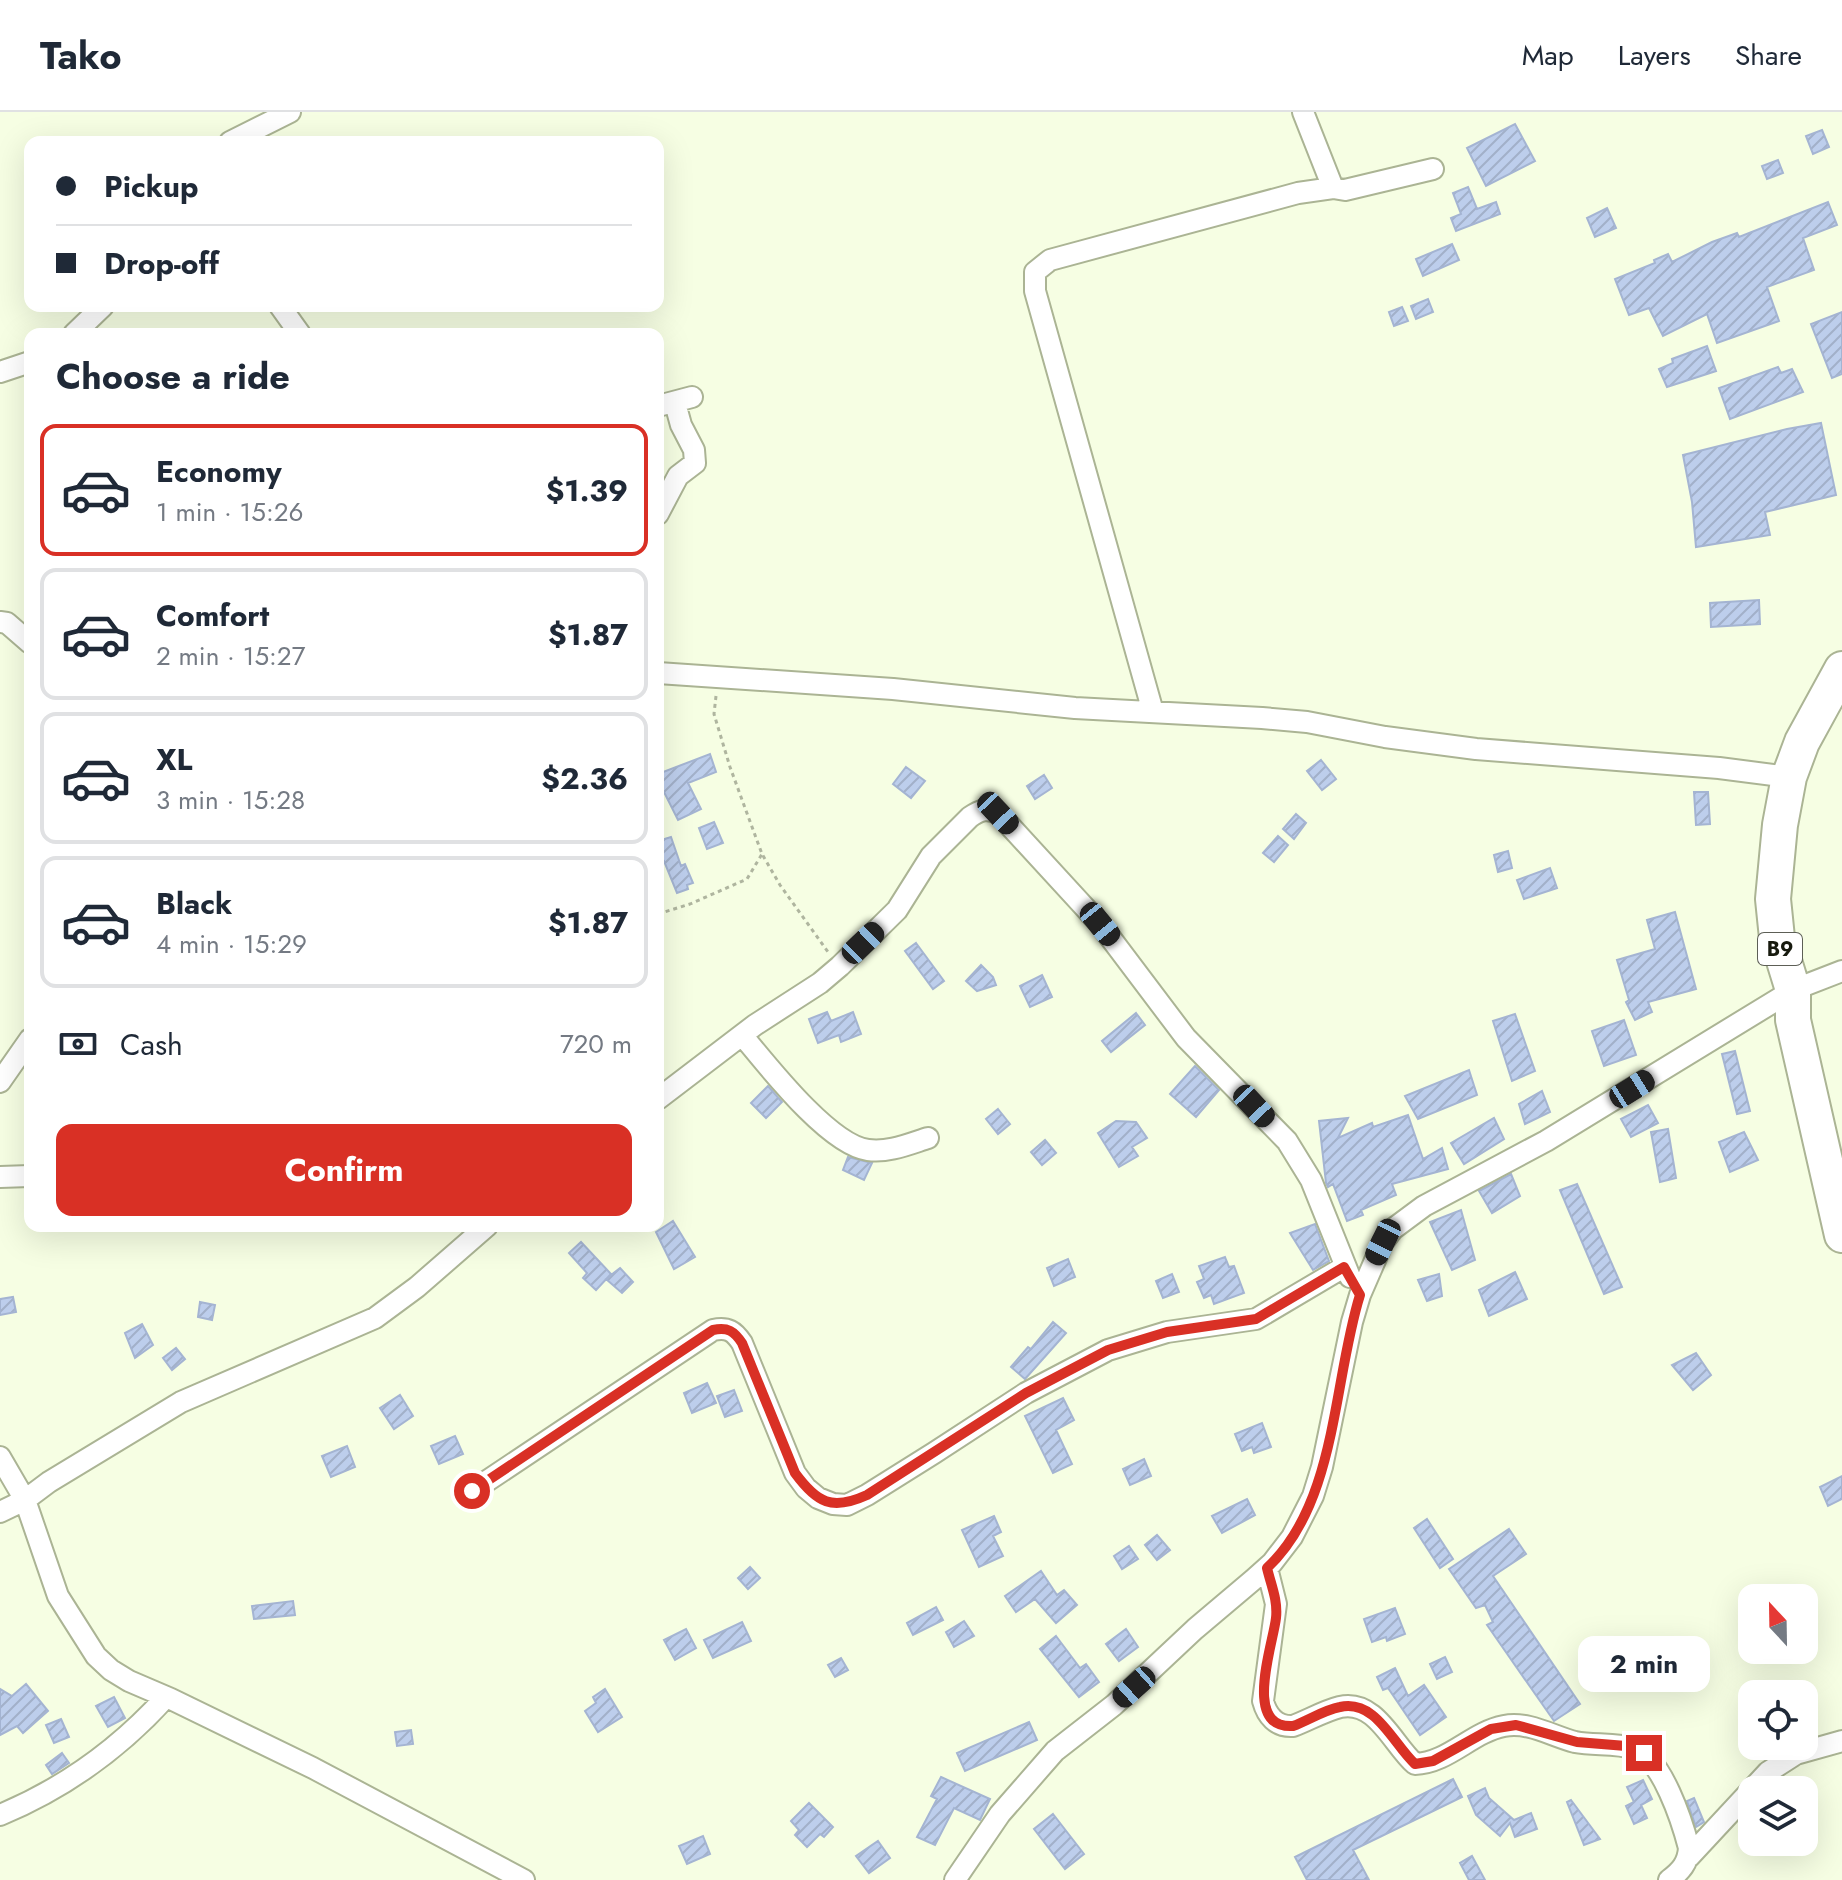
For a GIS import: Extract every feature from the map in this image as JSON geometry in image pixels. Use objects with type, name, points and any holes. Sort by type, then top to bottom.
[{"type":"highway","name":"B9","points":[[1842,669],[1802,742],[1789,777],[1776,856],[1773,899],[1777,938],[1793,990],[1793,1020],[1842,1235]]},
{"type":"street","points":[[242,136],[290,112]]},
{"type":"street","points":[[1303,112],[1333,188]]},
{"type":"street","points":[[1153,712],[1035,291],[1035,272],[1050,260],[1298,193],[1333,188],[1345,190],[1433,169]]},
{"type":"street","points":[[80,328],[97,312]]},
{"type":"street","points":[[0,372],[24,364]]},
{"type":"street","points":[[664,503],[678,476],[695,463],[694,450],[681,425],[675,402]]},
{"type":"street","points":[[0,622],[7,623],[24,638]]},
{"type":"street","points":[[664,668],[718,677],[893,689],[1075,708],[1292,721],[1476,749],[1719,768],[1789,777]]},
{"type":"street","points":[[664,1094],[742,1035],[820,983],[897,910],[931,856],[970,817],[985,810],[998,813],[1100,924],[1186,1038],[1287,1141],[1311,1180],[1344,1267],[1360,1295]]},
{"type":"street","points":[[955,1880],[1000,1814],[1055,1751],[1114,1705],[1195,1629],[1267,1568],[1292,1537],[1313,1496],[1360,1295],[1383,1242],[1404,1219],[1571,1126],[1793,990],[1842,971]]},
{"type":"street","points":[[742,1035],[796,1100],[853,1146],[868,1150],[892,1149],[928,1138]]},
{"type":"street","points":[[0,1082],[24,1048]]},
{"type":"street","points":[[0,1177],[24,1176]]},
{"type":"street","points":[[0,1512],[25,1500],[49,1482],[181,1402],[375,1318],[417,1287],[480,1232]]},
{"type":"street","points":[[472,1491],[713,1330],[727,1328],[742,1343],[795,1473],[818,1498],[847,1505],[1026,1393],[1108,1350],[1167,1332],[1256,1319],[1344,1267]]},
{"type":"street","points":[[0,1457],[25,1500],[58,1596],[96,1656],[111,1670],[313,1768],[524,1880]]},
{"type":"street","points":[[1267,1568],[1276,1604],[1263,1701],[1266,1712],[1275,1722],[1293,1726],[1335,1708],[1363,1709],[1382,1724],[1415,1764],[1433,1761],[1491,1729],[1505,1725],[1527,1726],[1577,1742],[1634,1748],[1644,1753],[1658,1769],[1686,1838],[1689,1857]]},
{"type":"street","points":[[0,1815],[55,1789],[85,1770],[145,1720],[166,1697]]},
{"type":"street","points":[[1669,1880],[1768,1772],[1796,1754],[1842,1741]]},
{"type":"path","points":[[718,677],[714,714],[762,854],[809,928],[840,966]]},
{"type":"path","points":[[664,912],[747,879],[762,854]]},
{"type":"building","points":[[1515,124],[1535,161],[1486,186],[1467,148]]},
{"type":"building","points":[[1822,130],[1829,147],[1813,154],[1806,136]]},
{"type":"building","points":[[1778,160],[1783,173],[1767,179],[1762,166]]},
{"type":"building","points":[[1468,187],[1477,209],[1496,202],[1500,214],[1456,231],[1451,218],[1461,214],[1453,193]]},
{"type":"building","points":[[1828,202],[1837,225],[1803,238],[1814,270],[1767,287],[1779,321],[1717,343],[1707,314],[1663,336],[1649,308],[1629,315],[1615,279],[1655,263],[1654,260],[1668,254],[1672,262],[1712,242],[1737,233],[1739,237]]},
{"type":"building","points":[[1607,208],[1616,228],[1595,237],[1587,218]]},
{"type":"building","points":[[1452,244],[1459,260],[1423,276],[1416,259]]},
{"type":"building","points":[[1428,299],[1433,312],[1416,319],[1411,306]]},
{"type":"building","points":[[1402,307],[1408,321],[1394,326],[1389,312]]},
{"type":"building","points":[[1842,312],[1842,374],[1832,378],[1811,324]]},
{"type":"building","points":[[1707,346],[1716,371],[1667,387],[1659,369],[1673,363],[1672,359]]},
{"type":"building","points":[[1778,367],[1781,373],[1792,369],[1803,392],[1730,419],[1719,388]]},
{"type":"building","points":[[1821,423],[1836,495],[1765,512],[1770,535],[1696,547],[1683,455]]},
{"type":"building","points":[[1759,600],[1760,624],[1711,627],[1710,603]]},
{"type":"building","points":[[710,754],[716,772],[688,783],[701,809],[678,820],[664,792],[664,772]]},
{"type":"building","points":[[1321,760],[1336,779],[1322,790],[1307,771]]},
{"type":"building","points":[[906,767],[925,781],[911,798],[893,784]]},
{"type":"building","points":[[1044,775],[1052,788],[1035,799],[1027,786]]},
{"type":"building","points":[[1694,792],[1708,792],[1710,824],[1696,825]]},
{"type":"building","points":[[1296,814],[1306,823],[1294,839],[1283,829]]},
{"type":"building","points":[[714,822],[723,843],[707,849],[699,828]]},
{"type":"building","points":[[1278,836],[1288,845],[1274,862],[1263,853]]},
{"type":"building","points":[[671,837],[681,866],[685,864],[693,883],[687,885],[688,889],[677,893],[664,861],[664,839]]},
{"type":"building","points":[[1508,851],[1512,868],[1498,872],[1494,855]]},
{"type":"building","points":[[1550,868],[1557,888],[1524,899],[1517,880]]},
{"type":"building","points":[[1675,912],[1696,989],[1648,1002],[1652,1012],[1635,1020],[1626,1002],[1629,1000],[1617,960],[1655,949],[1647,920]]},
{"type":"building","points":[[916,943],[944,981],[933,989],[905,951]]},
{"type":"building","points":[[981,965],[996,985],[977,991],[966,981]]},
{"type":"building","points":[[1042,975],[1052,997],[1030,1007],[1020,986]]},
{"type":"building","points":[[827,1012],[831,1021],[853,1012],[861,1034],[841,1042],[839,1035],[818,1043],[809,1019]]},
{"type":"building","points":[[1136,1013],[1145,1025],[1111,1052],[1102,1041]]},
{"type":"building","points":[[1515,1014],[1535,1071],[1512,1081],[1493,1021]]},
{"type":"building","points":[[1624,1020],[1636,1055],[1604,1066],[1592,1031]]},
{"type":"building","points":[[1735,1051],[1750,1111],[1737,1114],[1722,1054]]},
{"type":"building","points":[[1195,1066],[1219,1090],[1196,1117],[1170,1094]]},
{"type":"building","points":[[1469,1070],[1477,1095],[1418,1119],[1405,1096]]},
{"type":"building","points":[[768,1086],[782,1102],[766,1118],[751,1103]]},
{"type":"building","points":[[1542,1091],[1550,1112],[1525,1124],[1519,1104]]},
{"type":"building","points":[[1648,1105],[1658,1123],[1631,1137],[1621,1119]]},
{"type":"building","points":[[998,1109],[1010,1124],[998,1134],[986,1119]]},
{"type":"building","points":[[1408,1115],[1423,1159],[1442,1148],[1448,1169],[1392,1184],[1396,1195],[1361,1210],[1363,1215],[1347,1221],[1333,1184],[1328,1187],[1326,1183],[1319,1121],[1348,1118],[1338,1138],[1372,1123],[1373,1127]]},
{"type":"building","points":[[1494,1118],[1504,1139],[1464,1164],[1451,1143]]},
{"type":"building","points":[[1116,1121],[1136,1122],[1147,1138],[1132,1147],[1138,1156],[1119,1167],[1098,1133]]},
{"type":"building","points":[[1668,1129],[1676,1178],[1660,1182],[1651,1132]]},
{"type":"building","points":[[1744,1132],[1758,1160],[1730,1172],[1719,1142]]},
{"type":"building","points":[[1045,1140],[1056,1153],[1042,1165],[1031,1152]]},
{"type":"building","points":[[848,1157],[872,1163],[864,1180],[843,1170]]},
{"type":"building","points":[[1511,1174],[1520,1196],[1492,1213],[1479,1191]]},
{"type":"building","points":[[1577,1184],[1622,1287],[1604,1294],[1560,1190]]},
{"type":"building","points":[[1461,1210],[1475,1260],[1452,1270],[1430,1222]]},
{"type":"building","points":[[673,1221],[695,1257],[674,1269],[656,1232],[664,1232],[664,1227]]},
{"type":"building","points":[[1315,1224],[1329,1261],[1313,1270],[1290,1233]]},
{"type":"building","points":[[581,1242],[611,1274],[596,1290],[583,1278],[587,1273],[569,1253]]},
{"type":"building","points":[[1225,1257],[1229,1267],[1234,1266],[1244,1293],[1214,1304],[1211,1295],[1204,1298],[1197,1282],[1204,1279],[1199,1266]]},
{"type":"building","points":[[1068,1259],[1075,1277],[1054,1286],[1047,1268]]},
{"type":"building","points":[[620,1268],[633,1282],[622,1293],[606,1279]]},
{"type":"building","points":[[1515,1272],[1527,1299],[1489,1316],[1479,1290]]},
{"type":"building","points":[[1172,1274],[1179,1292],[1163,1298],[1156,1281]]},
{"type":"building","points":[[1439,1274],[1442,1296],[1427,1301],[1418,1280]]},
{"type":"building","points":[[13,1297],[16,1312],[0,1315],[0,1299]]},
{"type":"building","points":[[200,1302],[215,1305],[212,1320],[198,1317]]},
{"type":"building","points":[[1053,1322],[1066,1333],[1025,1379],[1011,1367]]},
{"type":"building","points":[[142,1324],[153,1345],[135,1358],[125,1333]]},
{"type":"building","points":[[176,1348],[185,1359],[172,1370],[163,1358]]},
{"type":"building","points":[[1696,1353],[1711,1375],[1693,1390],[1672,1365]]},
{"type":"building","points":[[707,1383],[716,1403],[692,1413],[684,1393]]},
{"type":"building","points":[[734,1390],[742,1411],[725,1417],[717,1396]]},
{"type":"building","points":[[400,1395],[413,1416],[394,1429],[380,1408]]},
{"type":"building","points":[[1063,1398],[1074,1420],[1056,1430],[1072,1464],[1053,1473],[1025,1416]]},
{"type":"building","points":[[1262,1423],[1271,1447],[1254,1453],[1252,1447],[1242,1451],[1235,1434]]},
{"type":"building","points":[[455,1436],[463,1454],[439,1464],[431,1446]]},
{"type":"building","points":[[347,1446],[355,1467],[331,1477],[322,1456]]},
{"type":"building","points":[[1144,1459],[1151,1476],[1130,1485],[1123,1469]]},
{"type":"building","points":[[1842,1476],[1842,1499],[1828,1506],[1820,1487]]},
{"type":"building","points":[[1247,1499],[1255,1515],[1222,1533],[1212,1516]]},
{"type":"building","points":[[994,1516],[1001,1532],[993,1536],[1003,1556],[979,1567],[962,1530]]},
{"type":"building","points":[[1427,1519],[1453,1559],[1440,1568],[1414,1528]]},
{"type":"building","points":[[1509,1529],[1526,1554],[1493,1576],[1580,1704],[1554,1721],[1487,1625],[1493,1622],[1485,1605],[1476,1608],[1449,1569]]},
{"type":"building","points":[[1157,1535],[1170,1550],[1157,1560],[1145,1545]]},
{"type":"building","points":[[1129,1546],[1138,1559],[1122,1569],[1114,1556]]},
{"type":"building","points":[[750,1567],[760,1578],[748,1589],[738,1578]]},
{"type":"building","points":[[1041,1571],[1057,1595],[1064,1590],[1077,1605],[1056,1623],[1035,1599],[1016,1612],[1005,1596]]},
{"type":"building","points":[[293,1601],[295,1615],[254,1619],[252,1606]]},
{"type":"building","points":[[936,1607],[943,1620],[913,1635],[907,1623]]},
{"type":"building","points":[[1395,1608],[1405,1634],[1387,1641],[1386,1637],[1372,1642],[1364,1619]]},
{"type":"building","points":[[964,1621],[974,1636],[954,1647],[946,1632]]},
{"type":"building","points":[[742,1622],[751,1641],[713,1658],[704,1640]]},
{"type":"building","points":[[686,1629],[696,1648],[675,1660],[664,1640]]},
{"type":"building","points":[[1126,1629],[1138,1647],[1119,1661],[1106,1644]]},
{"type":"building","points":[[1056,1636],[1080,1668],[1086,1664],[1099,1682],[1079,1697],[1040,1649]]},
{"type":"building","points":[[1445,1657],[1452,1672],[1437,1679],[1430,1664]]},
{"type":"building","points":[[841,1658],[848,1670],[835,1677],[828,1665]]},
{"type":"building","points":[[1395,1668],[1408,1696],[1424,1685],[1446,1717],[1420,1735],[1388,1688],[1383,1690],[1377,1677]]},
{"type":"building","points":[[26,1684],[48,1711],[23,1733],[17,1726],[0,1735],[0,1689],[12,1696]]},
{"type":"building","points":[[605,1689],[622,1717],[598,1732],[585,1711],[596,1703],[593,1697]]},
{"type":"building","points":[[114,1697],[125,1718],[108,1727],[96,1706]]},
{"type":"building","points":[[61,1719],[69,1737],[54,1743],[46,1725]]},
{"type":"building","points":[[1029,1722],[1037,1740],[965,1771],[957,1753]]},
{"type":"building","points":[[411,1730],[413,1744],[397,1746],[395,1732]]},
{"type":"building","points":[[62,1753],[69,1763],[52,1774],[46,1765]]},
{"type":"building","points":[[941,1777],[990,1799],[980,1820],[954,1808],[935,1845],[917,1837],[937,1799],[931,1796]]},
{"type":"building","points":[[1453,1779],[1462,1797],[1353,1850],[1369,1880],[1307,1880],[1295,1857]]},
{"type":"building","points":[[1643,1780],[1652,1799],[1641,1805],[1647,1818],[1634,1824],[1626,1806],[1634,1802],[1627,1787]]},
{"type":"building","points":[[1485,1788],[1489,1798],[1514,1820],[1531,1813],[1537,1829],[1515,1837],[1510,1823],[1500,1836],[1476,1815],[1468,1796]]},
{"type":"building","points":[[1694,1798],[1704,1822],[1696,1827],[1687,1801]]},
{"type":"building","points":[[1571,1800],[1600,1839],[1584,1845],[1567,1802]]},
{"type":"building","points":[[809,1803],[833,1827],[824,1837],[820,1834],[807,1847],[795,1835],[799,1830],[791,1821]]},
{"type":"building","points":[[1053,1814],[1084,1854],[1065,1869],[1034,1829]]},
{"type":"building","points":[[703,1836],[710,1854],[687,1864],[679,1846]]},
{"type":"building","points":[[878,1841],[890,1858],[869,1873],[856,1856]]},
{"type":"building","points":[[1472,1856],[1485,1880],[1469,1880],[1460,1863]]},
{"type":"route","points":[[472,1491],[713,1330],[727,1328],[742,1343],[795,1473],[818,1498],[847,1505],[1026,1393],[1108,1350],[1167,1332],[1256,1319],[1344,1267],[1360,1295],[1322,1467],[1304,1516],[1267,1568],[1275,1596],[1276,1618],[1264,1683],[1266,1712],[1275,1722],[1293,1726],[1335,1708],[1363,1709],[1382,1724],[1415,1764],[1420,1765],[1505,1725],[1538,1729],[1577,1742],[1626,1746],[1644,1753]]}]
